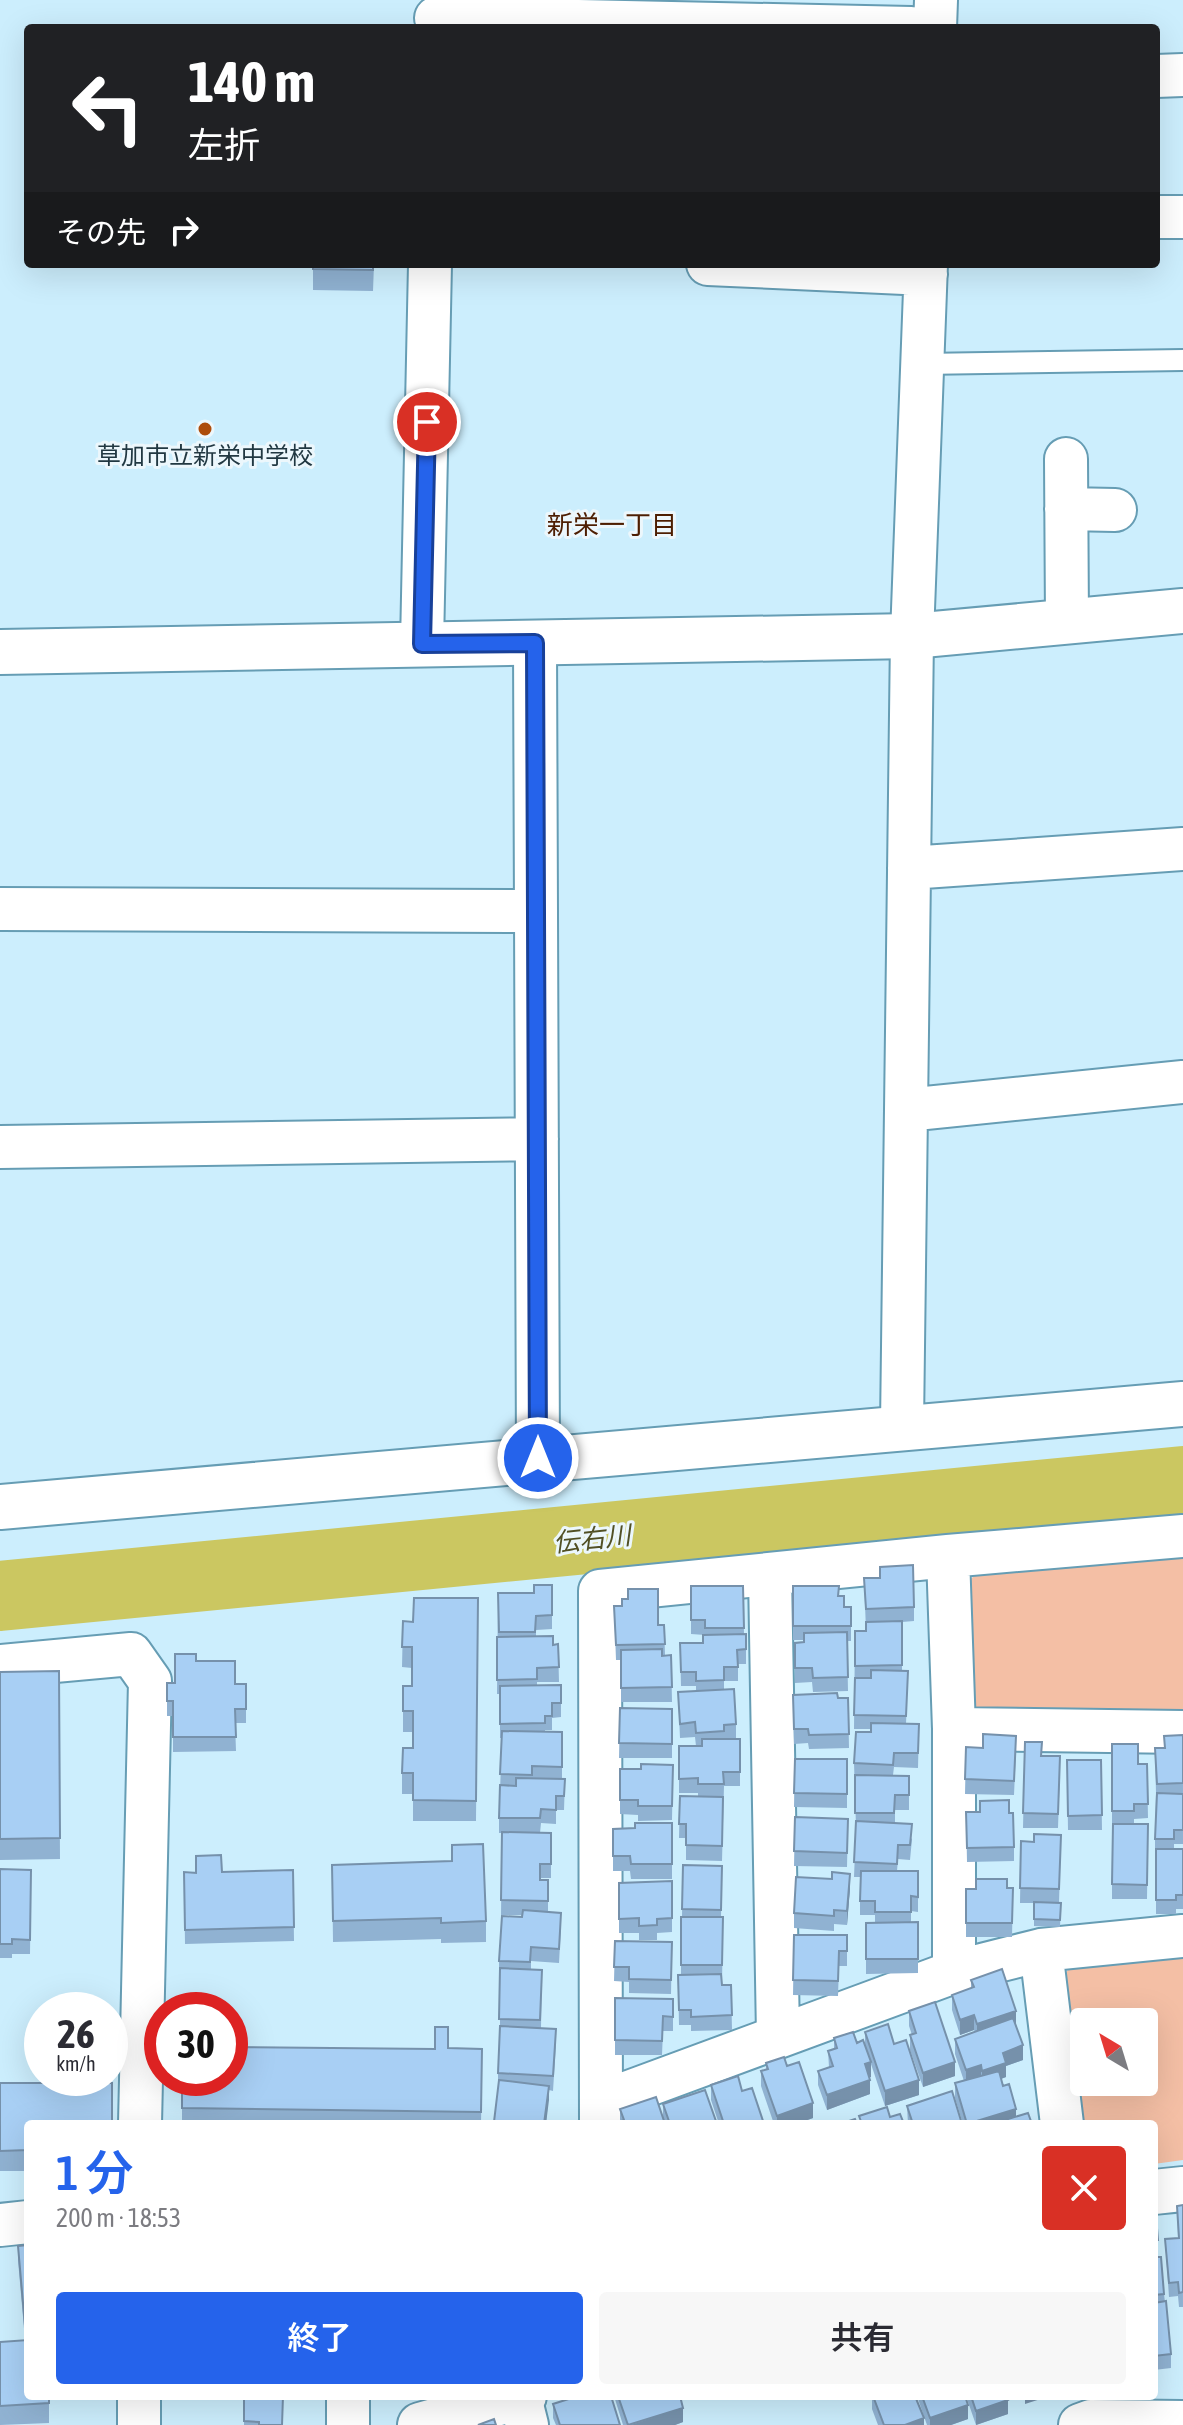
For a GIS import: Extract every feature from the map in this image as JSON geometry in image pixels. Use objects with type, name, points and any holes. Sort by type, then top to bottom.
[{"type":"street","points":[[935,24],[936,0]]},
{"type":"street","points":[[436,15],[765,24]]},
{"type":"street","points":[[1160,76],[1183,75]]},
{"type":"street","points":[[1160,217],[1183,217]]},
{"type":"street","points":[[422,644],[430,268]]},
{"type":"street","points":[[882,268],[926,269],[912,636],[902,1426]]},
{"type":"street","points":[[1066,459],[1067,622]]},
{"type":"street","points":[[1066,509],[1115,510]]},
{"type":"street","points":[[0,652],[912,636],[1183,611]]},
{"type":"street","points":[[535,643],[538,1458]]},
{"type":"street","points":[[909,868],[1183,849]]},
{"type":"street","points":[[0,909],[536,911]]},
{"type":"street","points":[[906,1110],[1183,1082]]},
{"type":"street","points":[[0,1147],[537,1139]]},
{"type":"street","points":[[0,1507],[902,1426],[1183,1404]]},
{"type":"street","points":[[1183,1536],[600,1591],[602,2113],[778,2036],[954,1972],[1041,1950],[1183,1936]]},
{"type":"street","points":[[948,1556],[954,1729],[954,1972]]},
{"type":"street","points":[[770,1575],[778,2036]]},
{"type":"street","points":[[0,1666],[131,1654],[150,1681],[140,2120]]},
{"type":"street","points":[[954,1729],[1183,1732]]},
{"type":"street","points":[[1041,1950],[1062,2120]]},
{"type":"street","points":[[1158,2192],[1183,2189]]},
{"type":"street","points":[[0,2225],[24,2222]]},
{"type":"street","points":[[139,2400],[139,2425]]},
{"type":"street","points":[[348,2400],[348,2425]]},
{"type":"street","points":[[420,2425],[524,2406]]},
{"type":"street","points":[[1087,2414],[1183,2422]]},
{"type":"lane","points":[[922,364],[1183,360]]},
{"type":"shaded area","points":[[1183,1554],[1183,1711],[977,1708],[966,1695],[968,1582],[978,1572]]},
{"type":"shaded area","points":[[1183,1949],[1183,2160],[1158,2163],[1158,2120],[1078,2120],[1076,2096],[1158,2096],[1158,2008],[1070,2008],[1070,2032],[1065,1974],[1077,1958]]},
{"type":"building","points":[[373,268],[373,270],[313,269]]},
{"type":"building","points":[[913,1565],[914,1607],[866,1609],[864,1578],[880,1578],[880,1567]]},
{"type":"building","points":[[534,1585],[552,1585],[552,1615],[536,1616],[535,1632],[499,1632],[498,1593],[534,1593]]},
{"type":"building","points":[[691,1586],[743,1586],[744,1628],[705,1628],[705,1620],[691,1620]]},
{"type":"building","points":[[793,1586],[839,1586],[838,1596],[844,1596],[844,1607],[851,1607],[851,1626],[793,1626]]},
{"type":"building","points":[[628,1589],[658,1589],[658,1625],[664,1625],[665,1644],[616,1645],[614,1606],[622,1606],[622,1599],[628,1599]]},
{"type":"building","points":[[414,1598],[478,1598],[476,1801],[413,1800],[413,1773],[402,1773],[403,1748],[413,1748],[413,1711],[403,1711],[403,1686],[412,1686],[412,1647],[402,1647],[403,1621],[413,1622]]},
{"type":"building","points":[[902,1621],[902,1665],[855,1666],[855,1631],[866,1631],[866,1622]]},
{"type":"building","points":[[847,1632],[848,1677],[813,1678],[812,1668],[795,1668],[795,1643],[804,1642],[804,1633]]},
{"type":"building","points":[[746,1634],[746,1649],[737,1650],[738,1667],[724,1667],[724,1680],[696,1681],[696,1672],[681,1672],[680,1643],[703,1643],[703,1635]]},
{"type":"building","points":[[553,1636],[553,1645],[558,1644],[559,1667],[537,1668],[537,1679],[497,1680],[497,1637]]},
{"type":"building","points":[[662,1649],[662,1656],[671,1655],[672,1687],[621,1688],[621,1650]]},
{"type":"building","points":[[175,1654],[196,1654],[196,1661],[235,1661],[235,1684],[246,1684],[246,1709],[235,1709],[236,1737],[173,1737],[173,1701],[167,1701],[167,1683],[175,1683]]},
{"type":"building","points":[[871,1670],[908,1671],[906,1716],[854,1715],[855,1678],[871,1678]]},
{"type":"building","points":[[59,1671],[60,1838],[0,1839],[0,1672]]},
{"type":"building","points":[[561,1685],[561,1703],[552,1703],[552,1716],[545,1716],[545,1723],[500,1724],[500,1686]]},
{"type":"building","points":[[734,1689],[736,1724],[724,1725],[724,1731],[696,1733],[695,1722],[680,1724],[678,1692]]},
{"type":"building","points":[[837,1693],[838,1698],[848,1698],[849,1734],[809,1735],[808,1729],[794,1729],[793,1695]]},
{"type":"building","points":[[620,1708],[672,1709],[672,1744],[619,1743]]},
{"type":"building","points":[[871,1723],[919,1724],[918,1753],[894,1753],[893,1765],[854,1763],[856,1732],[871,1732]]},
{"type":"building","points":[[502,1731],[562,1732],[562,1767],[532,1766],[532,1775],[500,1774]]},
{"type":"building","points":[[983,1734],[1016,1736],[1014,1781],[965,1779],[966,1747],[983,1748]]},
{"type":"building","points":[[1183,1735],[1183,1783],[1157,1784],[1155,1748],[1165,1748],[1164,1736]]},
{"type":"building","points":[[702,1739],[740,1739],[740,1772],[723,1772],[724,1784],[698,1784],[698,1778],[679,1779],[679,1746],[702,1746]]},
{"type":"building","points":[[1025,1742],[1042,1742],[1041,1756],[1060,1756],[1058,1814],[1023,1813]]},
{"type":"building","points":[[1112,1744],[1138,1744],[1138,1764],[1147,1764],[1148,1804],[1134,1804],[1134,1811],[1112,1811]]},
{"type":"building","points":[[795,1759],[847,1759],[847,1794],[794,1793]]},
{"type":"building","points":[[1067,1760],[1101,1760],[1102,1815],[1068,1816]]},
{"type":"building","points":[[641,1764],[673,1765],[672,1806],[638,1806],[638,1800],[620,1800],[620,1769],[641,1769]]},
{"type":"building","points":[[855,1775],[909,1776],[909,1795],[895,1795],[894,1813],[855,1813]]},
{"type":"building","points":[[516,1778],[565,1779],[564,1796],[556,1796],[556,1810],[541,1809],[540,1818],[499,1818],[500,1785],[516,1786]]},
{"type":"building","points":[[1157,1793],[1183,1794],[1183,1830],[1174,1830],[1174,1839],[1155,1839]]},
{"type":"building","points":[[680,1796],[723,1797],[722,1846],[686,1845],[686,1824],[679,1824]]},
{"type":"building","points":[[1009,1800],[1009,1813],[1013,1813],[1014,1847],[967,1848],[966,1812],[980,1812],[980,1801]]},
{"type":"building","points":[[795,1817],[848,1819],[847,1853],[794,1851]]},
{"type":"building","points":[[856,1821],[912,1824],[910,1845],[898,1845],[897,1864],[854,1862]]},
{"type":"building","points":[[635,1823],[672,1823],[672,1864],[631,1864],[630,1856],[613,1856],[613,1829],[635,1828]]},
{"type":"building","points":[[1113,1824],[1148,1824],[1147,1885],[1112,1884]]},
{"type":"building","points":[[502,1832],[551,1833],[551,1864],[540,1864],[540,1880],[548,1880],[548,1901],[501,1900]]},
{"type":"building","points":[[1034,1834],[1061,1835],[1059,1889],[1020,1888],[1021,1841],[1034,1842]]},
{"type":"building","points":[[483,1844],[486,1921],[441,1923],[441,1918],[333,1921],[332,1865],[452,1861],[452,1845]]},
{"type":"building","points":[[1156,1849],[1183,1849],[1183,1895],[1176,1895],[1176,1900],[1156,1900]]},
{"type":"building","points":[[221,1855],[222,1872],[293,1870],[294,1927],[185,1930],[184,1872],[196,1873],[196,1856]]},
{"type":"building","points":[[683,1865],[722,1866],[721,1910],[682,1909]]},
{"type":"building","points":[[0,1869],[31,1870],[30,1940],[12,1939],[12,1944],[0,1944]]},
{"type":"building","points":[[861,1871],[918,1871],[918,1897],[911,1896],[911,1912],[875,1912],[875,1901],[860,1901]]},
{"type":"building","points":[[832,1872],[850,1874],[847,1911],[834,1910],[834,1916],[794,1913],[796,1877],[832,1879]]},
{"type":"building","points":[[976,1879],[1007,1879],[1007,1888],[1013,1888],[1012,1923],[966,1923],[966,1889],[976,1889]]},
{"type":"building","points":[[672,1881],[672,1918],[657,1919],[657,1925],[639,1926],[639,1918],[619,1919],[619,1883]]},
{"type":"building","points":[[1034,1902],[1061,1903],[1060,1920],[1034,1919]]},
{"type":"building","points":[[523,1910],[561,1913],[559,1949],[531,1947],[530,1962],[499,1961],[502,1916],[522,1917]]},
{"type":"building","points":[[681,1917],[723,1917],[722,1965],[681,1965]]},
{"type":"building","points":[[918,1922],[918,1959],[866,1959],[866,1923]]},
{"type":"building","points":[[794,1935],[847,1935],[847,1951],[839,1951],[838,1981],[793,1980]]},
{"type":"building","points":[[615,1941],[672,1942],[671,1980],[629,1979],[629,1967],[614,1967]]},
{"type":"building","points":[[500,1968],[542,1970],[540,2020],[499,2019]]},
{"type":"building","points":[[1002,1969],[1016,2011],[977,2024],[974,2015],[960,2020],[952,1995],[974,1987],[971,1980]]},
{"type":"building","points":[[721,1974],[722,1985],[731,1985],[732,2015],[691,2017],[691,2010],[679,2010],[678,1975]]},
{"type":"building","points":[[615,1998],[673,1999],[673,2017],[663,2016],[662,2041],[615,2040]]},
{"type":"building","points":[[935,2002],[955,2062],[923,2073],[910,2035],[916,2033],[909,2011]]},
{"type":"building","points":[[1013,2018],[1023,2045],[1003,2053],[1006,2063],[982,2071],[981,2065],[966,2070],[955,2039]]},
{"type":"building","points":[[888,2024],[894,2044],[906,2040],[919,2080],[885,2091],[865,2032]]},
{"type":"building","points":[[500,2026],[556,2029],[553,2076],[498,2073]]},
{"type":"building","points":[[435,2027],[448,2027],[448,2048],[482,2049],[481,2112],[182,2108],[182,2096],[248,2096],[248,2047],[435,2049]]},
{"type":"building","points":[[853,2032],[857,2043],[863,2040],[871,2062],[865,2064],[870,2080],[827,2095],[818,2071],[833,2066],[828,2051],[837,2048],[834,2038]]},
{"type":"building","points":[[784,2057],[787,2066],[799,2062],[813,2103],[777,2116],[761,2071],[768,2069],[766,2063]]},
{"type":"building","points":[[999,2071],[1003,2086],[1009,2084],[1016,2109],[980,2120],[966,2120],[955,2083]]},
{"type":"building","points":[[738,2076],[742,2091],[752,2088],[763,2120],[723,2120],[711,2085]]},
{"type":"building","points":[[499,2080],[549,2086],[545,2120],[494,2120]]},
{"type":"building","points":[[0,2083],[24,2083],[24,2096],[112,2096],[112,2120],[24,2120],[24,2150],[0,2151]]},
{"type":"building","points":[[705,2090],[716,2120],[669,2120],[663,2104]]},
{"type":"building","points":[[952,2091],[961,2120],[912,2120],[907,2106]]},
{"type":"building","points":[[656,2097],[664,2120],[624,2120],[620,2109]]},
{"type":"building","points":[[887,2107],[890,2117],[900,2114],[902,2120],[860,2120],[859,2116]]},
{"type":"building","points":[[1028,2113],[1031,2120],[1005,2120]]},
{"type":"building","points":[[1183,2205],[1183,2292],[1179,2293],[1178,2282],[1169,2283],[1165,2239],[1179,2238],[1177,2206]]},
{"type":"building","points":[[24,2245],[24,2314],[18,2246]]},
{"type":"building","points":[[1158,2257],[1161,2257],[1164,2294],[1158,2295]]},
{"type":"building","points":[[1166,2301],[1171,2354],[1158,2356],[1158,2302]]},
{"type":"building","points":[[24,2340],[24,2400],[49,2400],[49,2403],[0,2406],[0,2342]]},
{"type":"building","points":[[244,2400],[283,2400],[282,2425],[259,2425],[259,2422],[244,2421]]},
{"type":"building","points":[[566,2400],[612,2400],[620,2425],[560,2425],[553,2404]]},
{"type":"building","points":[[619,2400],[681,2400],[683,2408],[628,2425]]},
{"type":"building","points":[[875,2400],[917,2400],[924,2418],[905,2425],[884,2425]]},
{"type":"building","points":[[923,2400],[966,2400],[968,2405],[930,2418]]},
{"type":"building","points":[[972,2400],[1008,2400],[976,2411]]},
{"type":"building","points":[[494,2419],[496,2425],[478,2425]]},
{"type":"waterway","name":"伝右川","points":[[0,1596],[1183,1481]]},
{"type":"place","name":"草加市立新栄中学校","points":[[205,429]]},
{"type":"district","name":"新栄一丁目","points":[[612,525]]},
{"type":"route","points":[[427,422],[422,644],[535,643],[538,1458]]}]
